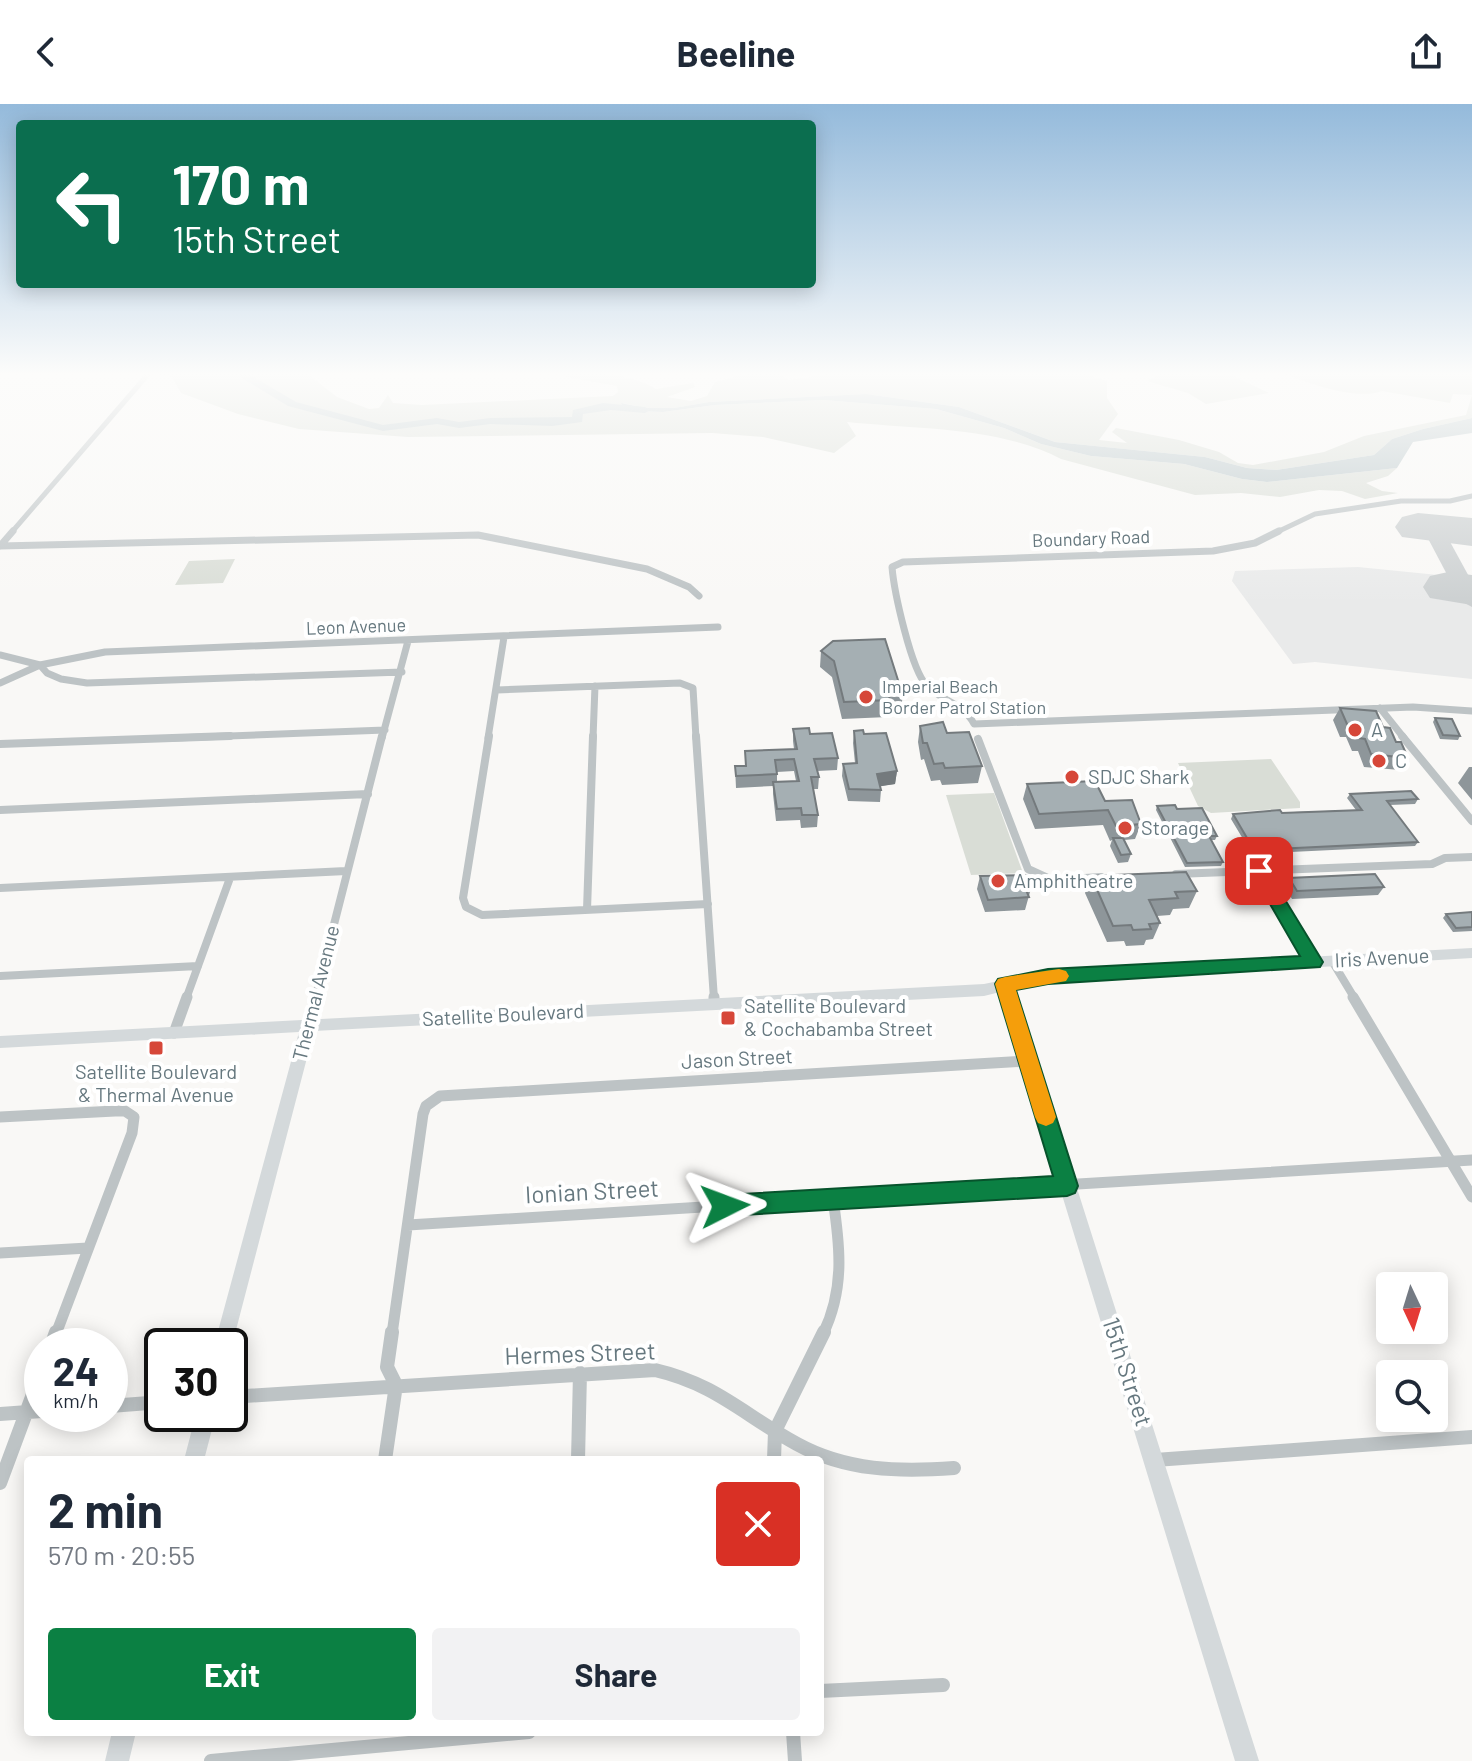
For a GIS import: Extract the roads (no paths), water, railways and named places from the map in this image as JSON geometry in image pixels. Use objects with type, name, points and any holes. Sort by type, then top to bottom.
[{"type":"street","points":[[0,546],[83,449]]},
{"type":"street","name":"Boundary Road","points":[[1380,708],[974,724],[967,710],[926,687],[906,646],[892,567],[897,563],[1213,551],[1255,543],[1315,514],[1401,501],[1450,501],[1472,496]]},
{"type":"street","points":[[0,546],[478,535],[633,565],[678,581],[699,596]]},
{"type":"street","name":"Leon Avenue","points":[[0,683],[40,665],[105,652],[718,627]]},
{"type":"street","points":[[504,637],[463,898],[466,907],[482,915],[708,904]]},
{"type":"street","name":"Thermal Avenue","points":[[229,1328],[408,641]]},
{"type":"street","points":[[0,655],[40,665],[47,673],[61,679],[87,683],[402,672]]},
{"type":"street","points":[[497,690],[686,683],[694,692],[714,1004]]},
{"type":"street","points":[[587,910],[595,686]]},
{"type":"street","points":[[1380,708],[1432,707],[1472,711]]},
{"type":"street","points":[[1380,708],[1472,821]]},
{"type":"street","points":[[0,744],[385,730]]},
{"type":"street","points":[[978,739],[1028,869],[1035,877],[1051,880],[1110,877]]},
{"type":"street","points":[[0,810],[368,794]]},
{"type":"street","points":[[1169,874],[1432,864],[1445,858],[1472,857]]},
{"type":"street","points":[[0,888],[346,871]]},
{"type":"street","points":[[1259,871],[1314,962]]},
{"type":"street","points":[[174,1033],[230,878]]},
{"type":"street","name":"Iris Avenue","points":[[1005,984],[1048,977],[1472,953]]},
{"type":"street","points":[[1332,961],[1472,1197]]},
{"type":"street","points":[[0,976],[198,966]]},
{"type":"street","name":"Satellite Boulevard","points":[[0,1042],[984,990],[1005,984]]},
{"type":"street","name":"15th Street","points":[[1005,984],[1247,1761]]},
{"type":"street","name":"Jason Street","points":[[408,1225],[423,1114],[426,1106],[448,1093],[1028,1061]]},
{"type":"street","points":[[0,1117],[115,1111],[125,1111],[134,1117],[134,1125],[58,1328]]},
{"type":"street","name":"Ionian Street","points":[[408,1225],[1472,1160]]},
{"type":"street","points":[[774,1456],[775,1431],[827,1326],[837,1298],[841,1257],[833,1199]]},
{"type":"street","points":[[386,1456],[396,1385],[387,1367],[408,1225]]},
{"type":"street","points":[[0,1253],[88,1248]]},
{"type":"street","name":"Hermes Street","points":[[248,1396],[655,1370],[686,1377],[730,1396],[775,1431],[810,1451],[867,1471],[903,1473],[954,1468]]},
{"type":"street","points":[[578,1456],[580,1373]]},
{"type":"street","points":[[0,1414],[24,1412]]},
{"type":"street","points":[[0,1483],[24,1417]]},
{"type":"street","points":[[195,1456],[201,1432]]},
{"type":"street","points":[[1155,1460],[1472,1437]]},
{"type":"street","points":[[824,1691],[943,1685]]},
{"type":"street","points":[[117,1761],[123,1736]]},
{"type":"street","points":[[211,1761],[495,1736]]},
{"type":"street","points":[[793,1736],[795,1761]]},
{"type":"place","name":"Imperial Beach Border Patrol Station","points":[[866,697]]},
{"type":"place","name":"A","points":[[1355,730]]},
{"type":"place","name":"C","points":[[1379,761]]},
{"type":"place","name":"SDJC Shark","points":[[1072,777]]},
{"type":"place","name":"Storage","points":[[1125,828]]},
{"type":"place","name":"Amphitheatre","points":[[998,881]]},
{"type":"place","name":"Satellite Boulevard & Cochabamba Street","points":[[728,1018]]},
{"type":"place","name":"Satellite Boulevard & Thermal Avenue","points":[[156,1048]]}]
